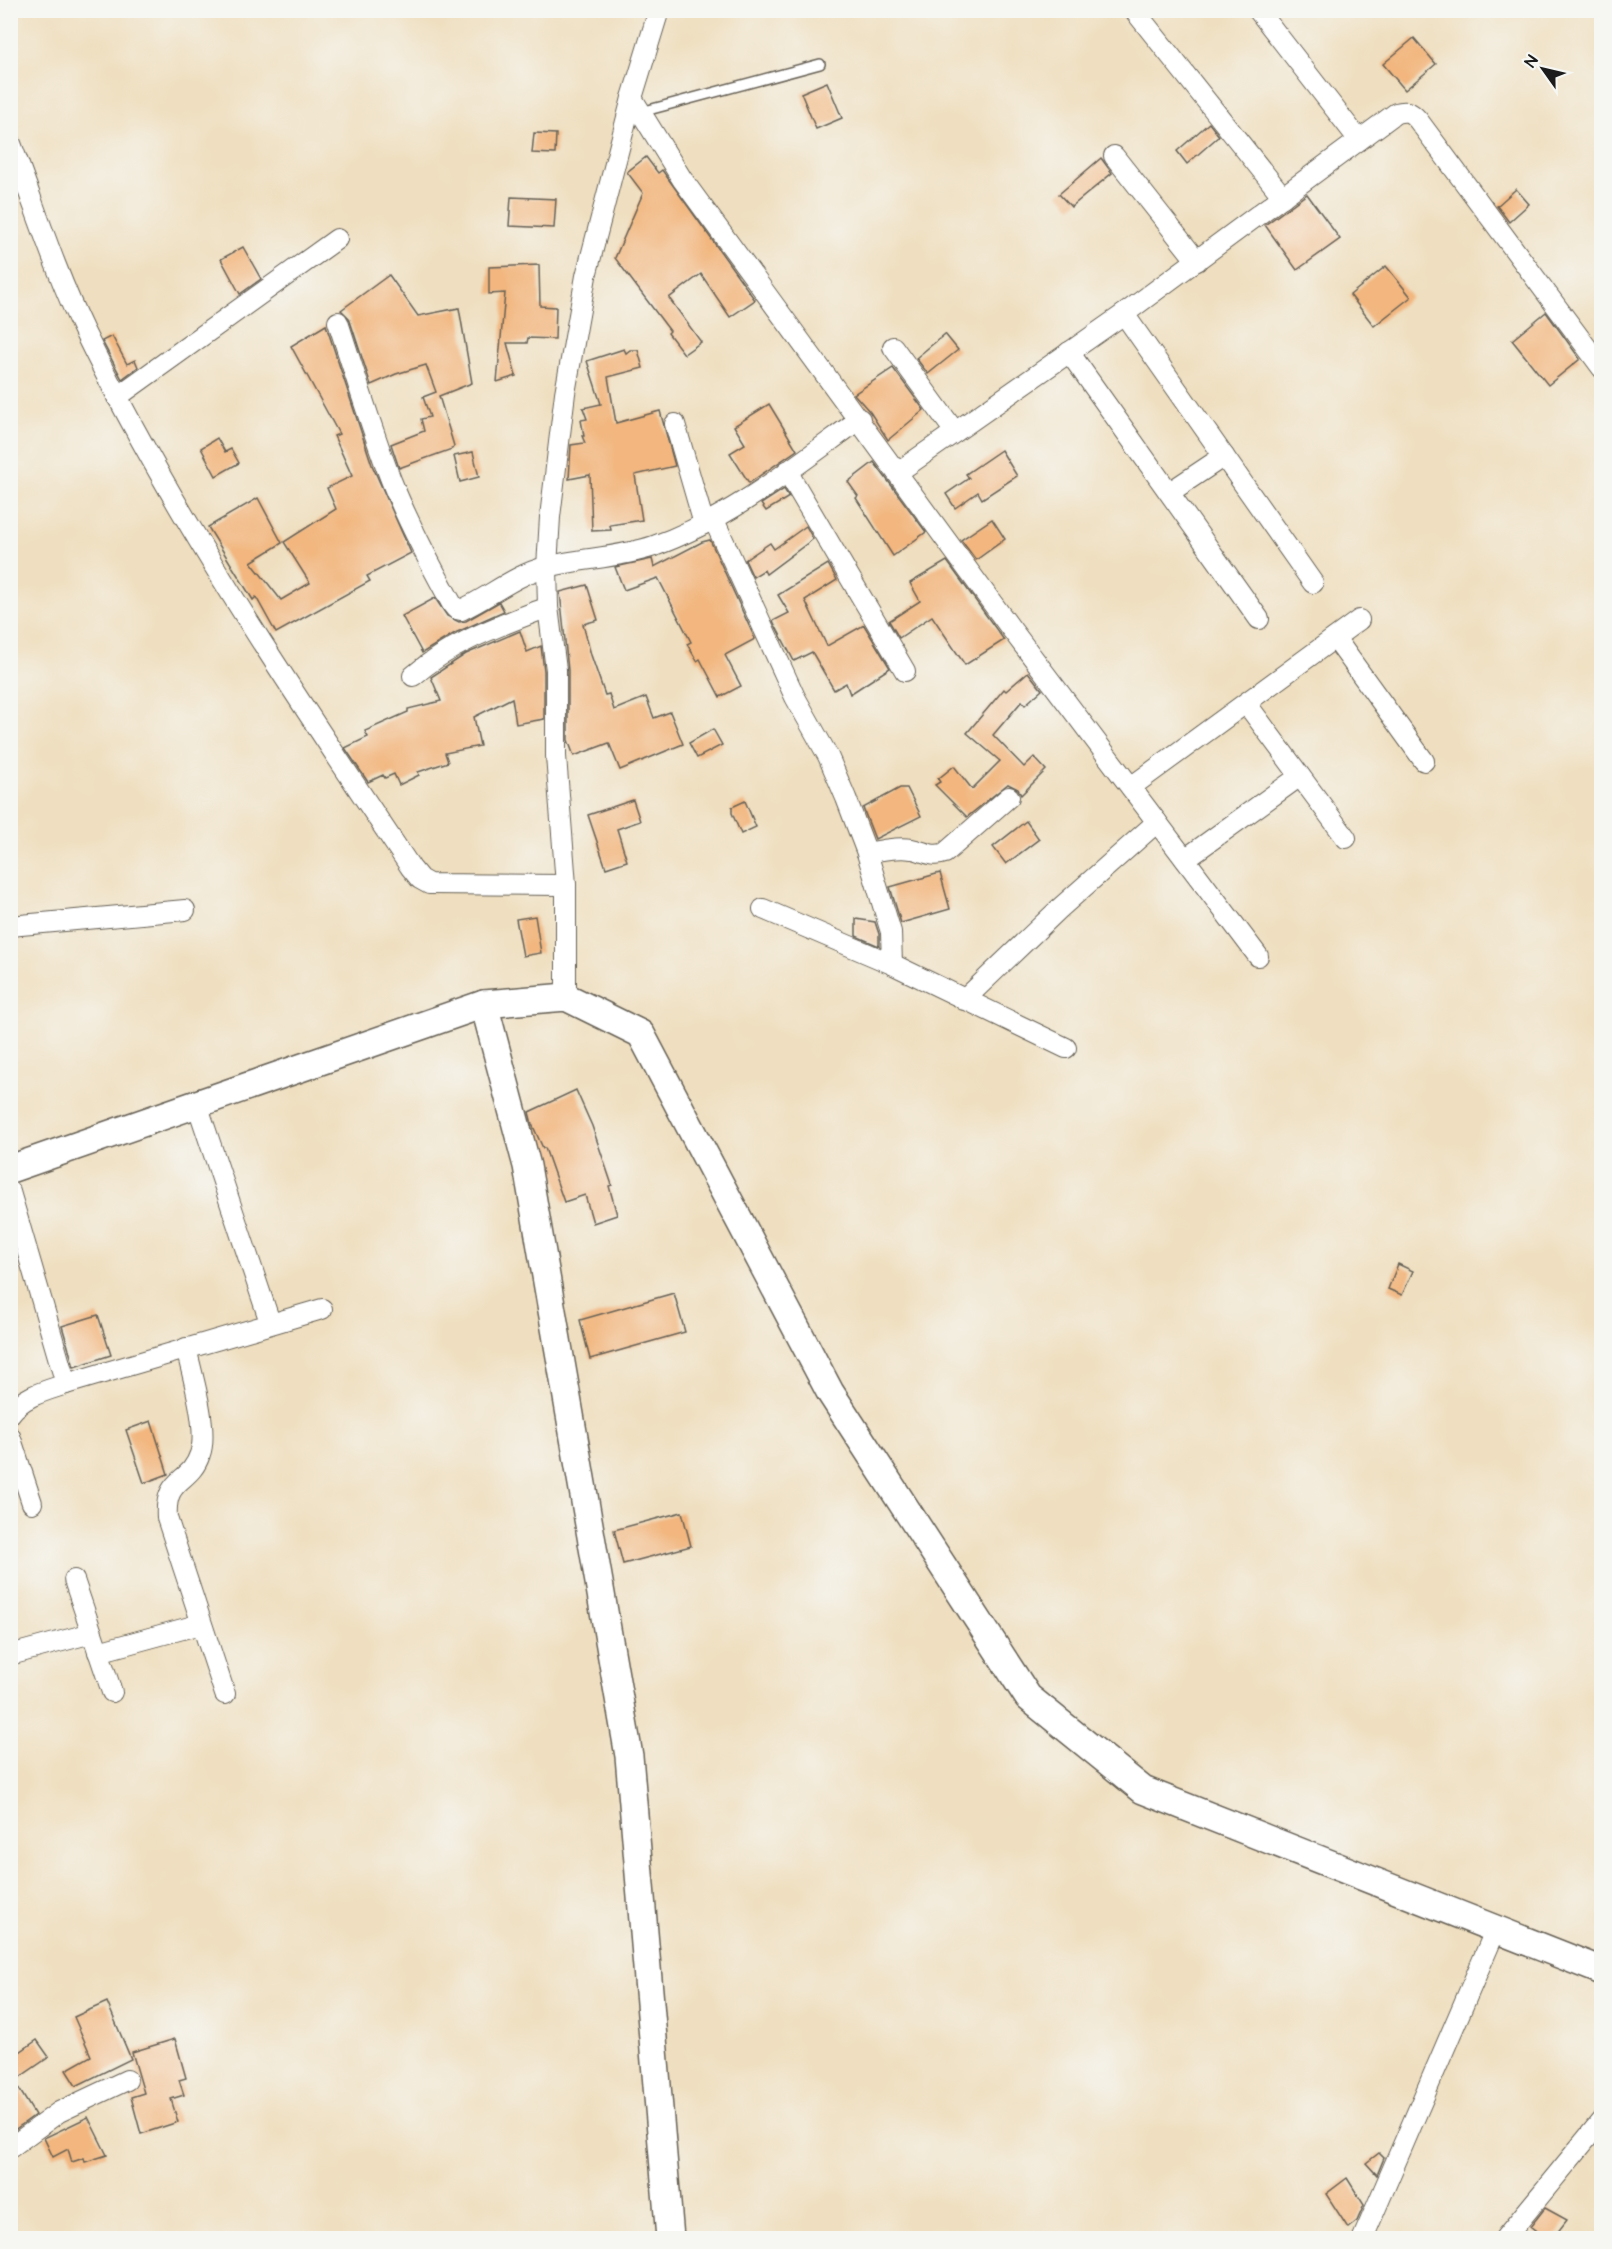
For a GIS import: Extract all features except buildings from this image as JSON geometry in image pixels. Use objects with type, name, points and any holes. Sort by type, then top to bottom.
[{"type":"street","points":[[566,997],[566,885],[556,756],[556,670],[548,607],[547,567],[550,517],[565,393],[586,276],[637,105],[659,10]]},
{"type":"street","points":[[1134,10],[1283,197]]},
{"type":"street","points":[[1258,10],[1359,141]]},
{"type":"street","points":[[637,105],[682,179],[860,419],[1009,626],[1258,956]]},
{"type":"street","points":[[898,472],[1124,314],[1396,113],[1405,111],[1411,112],[1602,368]]},
{"type":"street","points":[[10,141],[83,328],[117,397],[244,615],[420,879],[429,884],[443,885],[566,885]]},
{"type":"street","points":[[1114,156],[1197,261]]},
{"type":"street","points":[[117,397],[337,239]]},
{"type":"street","points":[[1124,314],[1312,583]]},
{"type":"street","points":[[338,322],[391,479],[421,548],[456,609],[461,610],[526,573],[547,567],[607,558],[654,546],[709,522],[787,471],[860,419]]},
{"type":"street","points":[[893,347],[955,432]]},
{"type":"street","points":[[1069,352],[1259,619]]},
{"type":"street","points":[[675,424],[709,522],[795,697],[828,756],[867,853],[891,932],[892,964]]},
{"type":"street","points":[[1170,492],[1224,456]]},
{"type":"street","points":[[787,471],[904,671]]},
{"type":"street","points":[[413,676],[446,650],[471,637],[548,607]]},
{"type":"street","points":[[1131,787],[1359,620]]},
{"type":"street","points":[[1335,638],[1424,761]]},
{"type":"street","points":[[1246,703],[1346,838]]},
{"type":"street","points":[[1185,859],[1300,776]]},
{"type":"street","points":[[867,853],[887,849],[911,849],[937,856],[945,853],[1009,797]]},
{"type":"street","points":[[964,1000],[1059,909],[1157,822]]},
{"type":"street","points":[[763,909],[892,964],[1066,1048]]},
{"type":"street","points":[[10,926],[185,910]]},
{"type":"street","points":[[10,1169],[484,1004],[566,997],[641,1034],[830,1392],[1028,1697],[1143,1790],[1602,1971]]},
{"type":"street","points":[[484,1004],[527,1166],[628,1756],[670,2238]]},
{"type":"street","points":[[197,1104],[270,1322]]},
{"type":"street","points":[[10,1192],[66,1384]]},
{"type":"street","points":[[10,1414],[23,1401],[66,1384],[270,1322],[322,1309]]},
{"type":"street","points":[[186,1348],[203,1432],[201,1454],[193,1468],[171,1490],[166,1503],[167,1518],[225,1694]]},
{"type":"street","points":[[10,1436],[32,1503]]},
{"type":"street","points":[[74,1580],[112,1692]]},
{"type":"street","points":[[99,1652],[201,1624]]},
{"type":"street","points":[[10,1655],[92,1633]]},
{"type":"street","points":[[1363,2238],[1496,1929]]},
{"type":"street","points":[[10,2148],[60,2112],[127,2080]]},
{"type":"street","points":[[1505,2238],[1602,2120]]},
{"type":"lane","points":[[637,105],[820,64]]}]
